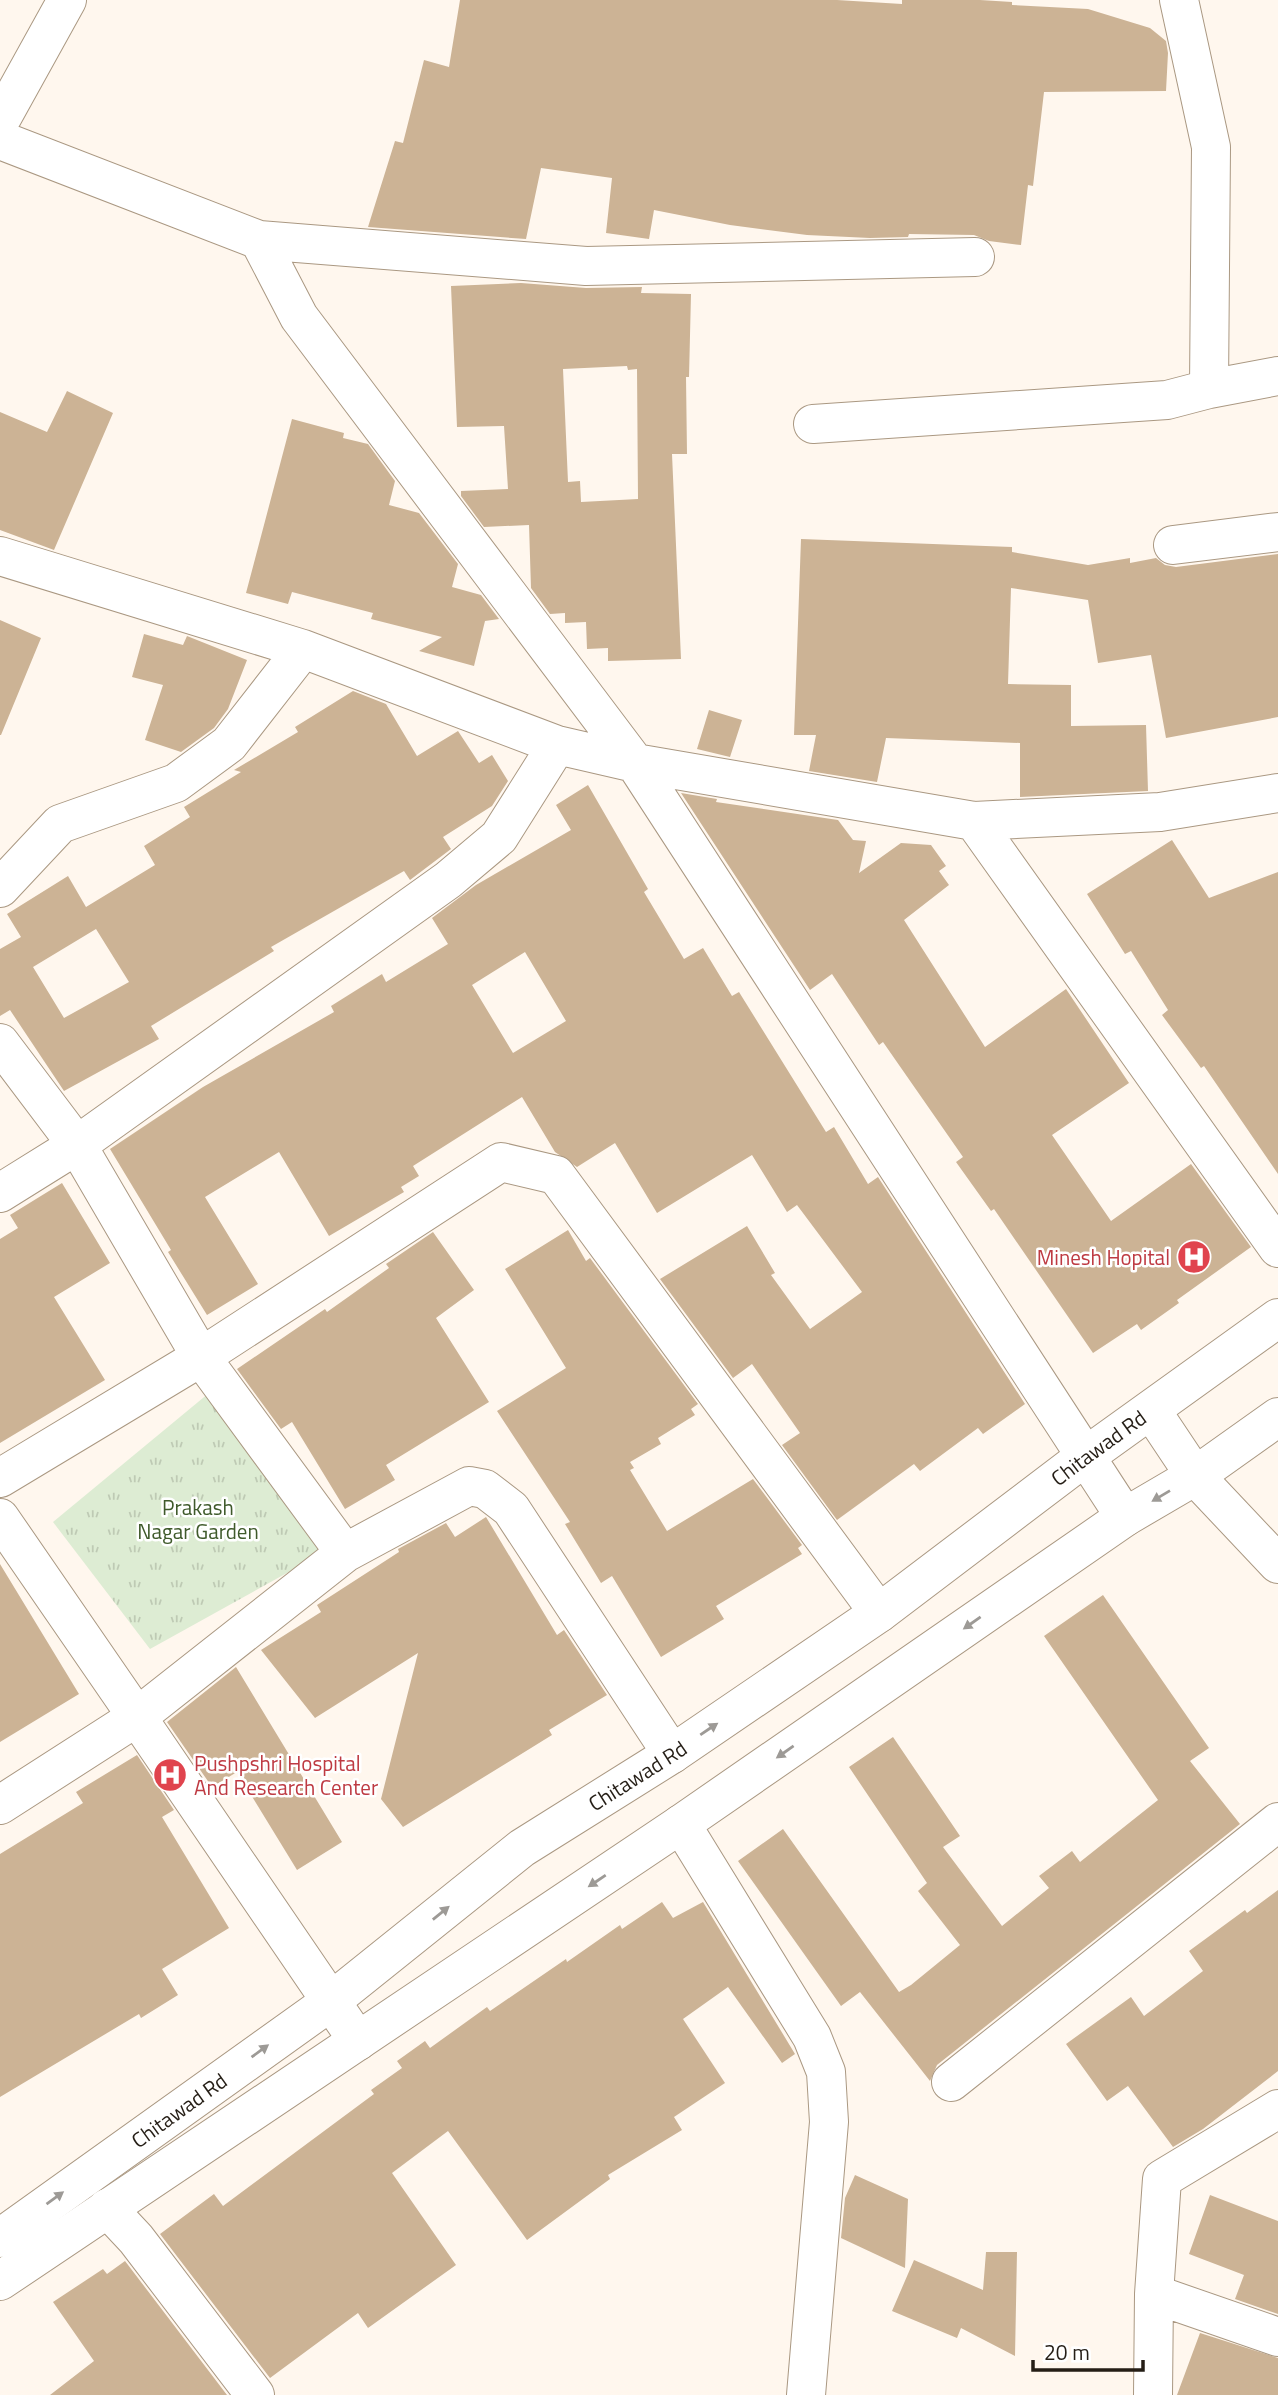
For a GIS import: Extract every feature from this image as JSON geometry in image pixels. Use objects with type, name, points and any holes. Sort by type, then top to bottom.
[{"type":"street","points":[[0,121],[67,0]]},
{"type":"street","points":[[1179,0],[1211,148],[1209,389]]},
{"type":"street","points":[[0,140],[259,240],[586,266],[975,257]]},
{"type":"street","points":[[259,240],[299,317],[635,763],[1125,1517]]},
{"type":"street","points":[[813,424],[1167,400],[1278,376]]},
{"type":"street","points":[[1172,545],[1278,532]]},
{"type":"street","points":[[0,556],[303,649],[558,745],[635,763],[974,821],[1160,812],[1278,793]]},
{"type":"street","points":[[0,888],[60,824],[176,783],[229,744],[303,649]]},
{"type":"street","points":[[0,1193],[77,1145],[458,871],[499,837],[558,745]]},
{"type":"street","points":[[974,821],[1278,1248]]},
{"type":"street","points":[[0,1043],[77,1145],[201,1357],[345,1553]]},
{"type":"street","points":[[0,1478],[201,1357],[501,1162],[556,1175],[879,1613]]},
{"type":"street","name":"Chitawad Rd","points":[[0,2238],[330,2001],[522,1848],[672,1754],[879,1613],[1086,1456],[1278,1318]]},
{"type":"street","points":[[1151,1410],[1195,1476],[1278,1564]]},
{"type":"street","name":"Chitawad Rd","points":[[0,2281],[681,1824],[1125,1517],[1195,1476],[1278,1417]]},
{"type":"street","points":[[0,1805],[137,1717],[345,1553],[469,1486],[485,1489],[511,1509],[672,1754]]},
{"type":"street","points":[[0,1518],[358,2041]]},
{"type":"street","points":[[951,2082],[1278,1823]]},
{"type":"street","points":[[681,1824],[812,2037],[826,2072],[830,2122],[806,2395]]},
{"type":"street","points":[[1153,2395],[1154,2294],[1162,2179],[1276,2113]]},
{"type":"street","points":[[107,2208],[136,2239],[255,2395]]},
{"type":"street","points":[[1154,2294],[1278,2337]]},
{"type":"green space","name":"Prakash Nagar Garden","points":[[215,1388],[332,1548],[150,1649],[53,1522]]},
{"type":"building","points":[[460,0],[837,0],[902,4],[902,0],[980,0],[1012,2],[1012,5],[1088,9],[1150,28],[1166,41],[1166,91],[1044,92],[1033,186],[1028,185],[1021,245],[989,241],[974,235],[909,234],[908,237],[870,238],[807,235],[730,225],[654,210],[649,239],[606,233],[612,178],[541,168],[526,239],[368,227],[395,141],[403,143],[424,60],[449,67]]},
{"type":"building","points":[[521,283],[586,288],[642,287],[641,293],[691,294],[689,377],[686,377],[687,454],[672,454],[681,659],[608,661],[608,648],[587,649],[586,622],[565,623],[565,613],[550,614],[531,588],[529,525],[484,527],[461,496],[461,491],[508,489],[504,426],[457,427],[451,286]],"holes":[[[627,366],[628,370],[637,369],[638,499],[581,502],[580,481],[568,482],[563,369]]]},
{"type":"building","points":[[67,391],[113,413],[54,550],[0,530],[0,412],[47,432]]},
{"type":"building","points":[[292,419],[344,433],[343,438],[368,444],[395,481],[389,505],[419,513],[458,564],[452,587],[481,595],[499,619],[485,621],[474,666],[419,651],[442,637],[371,619],[373,613],[292,592],[288,604],[246,593]]},
{"type":"building","points":[[801,539],[1012,547],[1012,552],[1088,565],[1130,558],[1130,563],[1156,558],[1165,565],[1176,567],[1278,554],[1278,717],[1166,738],[1151,655],[1098,663],[1088,600],[1011,588],[1008,684],[1071,685],[1071,726],[1146,725],[1148,791],[1020,797],[1020,743],[886,738],[877,782],[809,771],[816,735],[794,735]]},
{"type":"building","points":[[0,620],[41,638],[1,735],[0,735]]},
{"type":"building","points":[[144,634],[183,645],[187,636],[247,660],[228,709],[214,728],[181,752],[145,740],[163,685],[132,677]]},
{"type":"building","points":[[353,691],[386,704],[417,756],[458,731],[479,763],[492,755],[508,781],[492,806],[443,837],[451,849],[410,880],[404,871],[271,947],[274,951],[151,1026],[159,1039],[64,1091],[10,1010],[0,1016],[0,949],[21,937],[7,914],[68,876],[86,907],[155,865],[144,846],[190,817],[184,807],[241,772],[234,770],[298,732],[295,727]],"holes":[[[96,929],[129,982],[64,1018],[33,967]]]},
{"type":"building","points":[[709,710],[742,720],[730,757],[697,749]]},
{"type":"building","points":[[588,785],[648,889],[644,892],[684,959],[703,948],[732,996],[739,992],[826,1132],[834,1127],[868,1184],[878,1177],[1025,1404],[983,1434],[978,1428],[920,1471],[914,1464],[837,1520],[782,1445],[800,1433],[752,1364],[733,1378],[660,1279],[747,1226],[775,1273],[771,1275],[810,1329],[862,1292],[797,1205],[787,1212],[752,1155],[657,1213],[615,1143],[577,1167],[555,1152],[522,1097],[413,1166],[419,1176],[401,1187],[404,1192],[329,1236],[279,1152],[205,1197],[258,1284],[207,1315],[110,1149],[203,1087],[334,1012],[331,1006],[382,974],[386,982],[448,944],[432,918],[476,885],[571,830],[556,805]],"holes":[[[525,952],[566,1021],[513,1053],[472,985]]]},
{"type":"building","points":[[681,793],[717,799],[716,802],[838,820],[853,840],[866,841],[859,873],[901,843],[931,845],[946,866],[939,871],[949,885],[904,920],[985,1047],[1066,989],[1129,1083],[1052,1135],[1111,1221],[1191,1164],[1251,1247],[1177,1300],[1179,1303],[1141,1330],[1137,1324],[1093,1353],[994,1209],[991,1211],[956,1162],[963,1157],[883,1042],[879,1045],[832,974],[810,990]]},
{"type":"building","points":[[1172,840],[1209,898],[1278,872],[1278,1174],[1204,1066],[1201,1068],[1162,1015],[1168,1010],[1131,951],[1125,954],[1087,894]]},
{"type":"building","points":[[62,1183],[110,1263],[54,1297],[105,1380],[0,1443],[0,1239],[18,1228],[10,1215]]},
{"type":"building","points":[[568,1230],[586,1261],[590,1258],[698,1404],[691,1409],[695,1415],[658,1438],[661,1444],[630,1462],[634,1468],[630,1470],[667,1531],[753,1479],[802,1545],[798,1548],[802,1554],[716,1606],[724,1619],[661,1657],[612,1576],[601,1583],[565,1524],[570,1522],[497,1411],[566,1368],[505,1269]]},
{"type":"building","points":[[433,1232],[474,1290],[436,1318],[489,1402],[386,1465],[395,1480],[345,1509],[292,1422],[281,1429],[237,1369],[325,1309],[327,1312],[389,1268],[386,1264]]},
{"type":"building","points":[[486,1517],[557,1635],[564,1630],[607,1695],[549,1730],[552,1735],[403,1827],[381,1799],[418,1653],[315,1718],[261,1650],[321,1612],[317,1605],[399,1552],[398,1549],[446,1523],[455,1537]]},
{"type":"building","points":[[0,1564],[79,1694],[0,1742]]},
{"type":"building","points":[[1103,1595],[1209,1748],[1190,1761],[1240,1824],[937,2065],[930,2081],[860,1992],[841,2006],[738,1861],[783,1829],[899,1992],[911,1985],[960,1945],[918,1891],[927,1883],[849,1767],[893,1737],[960,1836],[943,1847],[1002,1926],[1049,1888],[1039,1876],[1072,1851],[1080,1862],[1158,1800],[1044,1636]]},
{"type":"building","points":[[236,1667],[342,1842],[297,1870],[237,1772],[212,1787],[167,1722]]},
{"type":"building","points":[[137,1755],[174,1810],[162,1817],[229,1928],[162,1969],[178,1995],[141,2018],[139,2014],[0,2097],[0,1854],[83,1803],[76,1792]]},
{"type":"building","points":[[1278,1890],[1278,2071],[1203,2129],[1173,2147],[1128,2086],[1107,2101],[1066,2044],[1131,1997],[1144,2016],[1203,1971],[1189,1951],[1245,1910],[1247,1913]]},
{"type":"building","points":[[662,1902],[673,1918],[703,1902],[795,2054],[782,2063],[728,1987],[683,2019],[725,2083],[674,2117],[682,2130],[608,2175],[610,2179],[527,2240],[448,2131],[392,2173],[456,2265],[368,2328],[358,2313],[270,2378],[160,2234],[214,2194],[223,2206],[374,2094],[371,2090],[402,2068],[397,2061],[425,2041],[430,2048],[487,2007],[490,2011],[566,1959],[567,1962],[620,1925],[622,1929]]},
{"type":"building","points":[[855,2175],[908,2199],[905,2268],[841,2238],[845,2198]]},
{"type":"building","points":[[1210,2195],[1278,2221],[1278,2314],[1235,2299],[1244,2275],[1189,2254]]},
{"type":"building","points":[[986,2252],[1017,2252],[1015,2356],[961,2328],[957,2338],[892,2311],[914,2260],[983,2290]]},
{"type":"building","points":[[125,2261],[227,2395],[50,2395],[94,2361],[53,2302],[103,2269],[107,2274]]},
{"type":"building","points":[[1200,2333],[1278,2358],[1278,2395],[1177,2395]]},
{"type":"place","name":"Minesh Hopital","points":[[1194,1257]]},
{"type":"place","name":"Pushpshri Hospital And Research Center","points":[[170,1775]]}]
